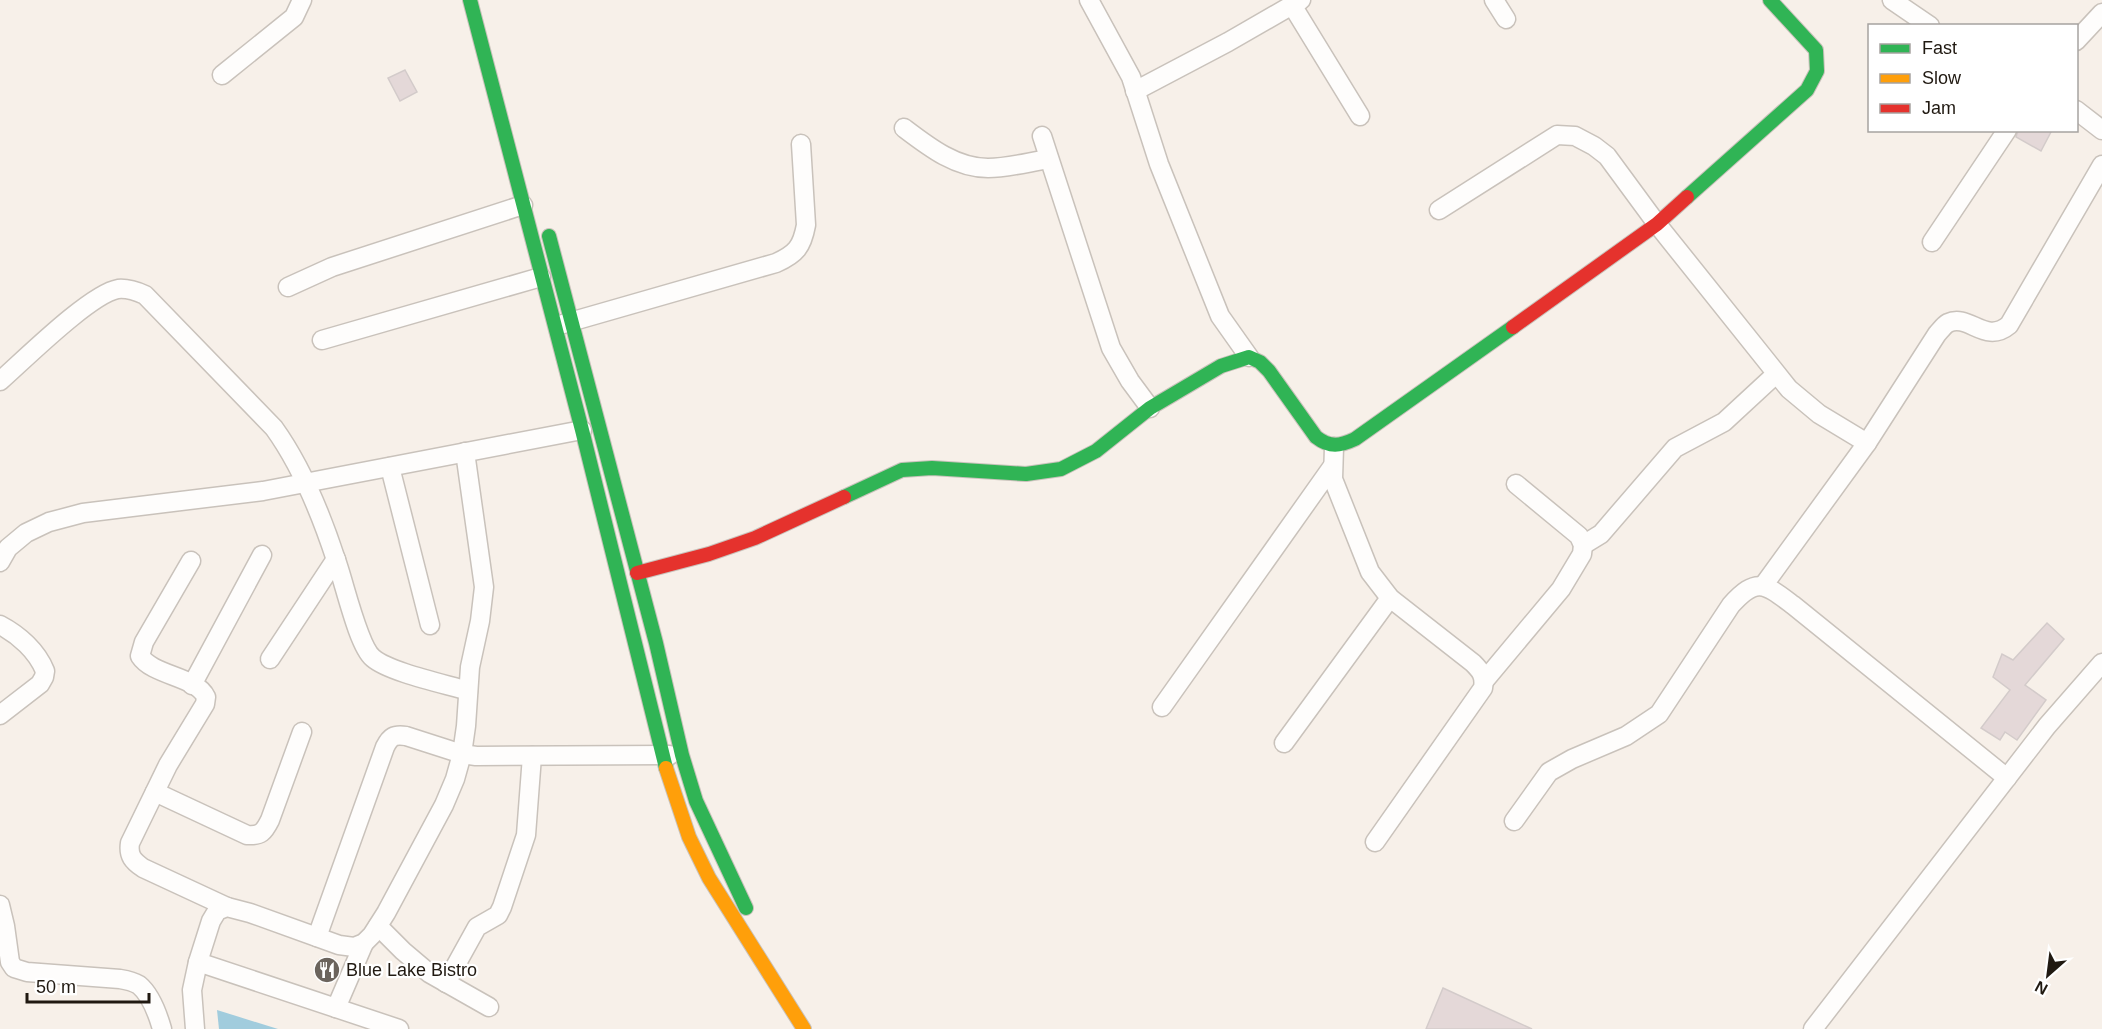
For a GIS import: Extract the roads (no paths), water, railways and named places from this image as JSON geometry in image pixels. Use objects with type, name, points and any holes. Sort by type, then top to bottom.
[{"type":"main road","points":[[470,0],[582,430],[661,754],[689,837],[709,878],[804,1029]]},
{"type":"main road","points":[[637,573],[709,554],[755,538],[902,470],[932,468],[1026,474],[1061,469],[1096,451],[1150,408],[1221,366],[1249,357],[1260,362],[1269,371],[1316,437],[1324,444],[1334,447],[1355,439],[1657,224],[1807,90],[1818,71],[1816,50],[1770,0]]},
{"type":"main road","points":[[546,222],[656,643],[682,755],[701,811],[755,923]]},
{"type":"street","points":[[222,75],[294,17],[303,0]]},
{"type":"street","points":[[1089,0],[1131,77],[1159,164],[1220,316],[1249,357]]},
{"type":"street","points":[[1494,0],[1506,19]]},
{"type":"street","points":[[1892,0],[1927,24]]},
{"type":"street","points":[[1135,91],[1297,3],[1360,116]]},
{"type":"street","points":[[2078,39],[2102,13]]},
{"type":"street","points":[[2078,112],[2102,130]]},
{"type":"street","points":[[904,128],[930,147],[953,160],[968,165],[987,168],[1049,159]]},
{"type":"street","points":[[1932,242],[2006,132]]},
{"type":"street","points":[[1439,210],[1557,135],[1575,136],[1594,146],[1607,156],[1657,224],[1789,389],[1807,405],[1867,443]]},
{"type":"street","points":[[1042,136],[1111,348],[1130,381],[1150,408]]},
{"type":"street","points":[[554,327],[776,263],[791,256],[804,237],[806,225],[801,144]]},
{"type":"street","points":[[1763,586],[1867,443],[1937,334],[1947,323],[1957,321],[1989,333],[2002,331],[2009,325],[2102,165]]},
{"type":"street","points":[[288,287],[332,267],[523,205]]},
{"type":"street","points":[[322,339],[541,277]]},
{"type":"street","points":[[0,381],[84,307],[104,295],[117,289],[131,289],[145,295],[274,428],[286,445],[306,482],[336,559],[359,632],[371,657],[383,665],[468,691]]},
{"type":"street","points":[[1583,545],[1601,534],[1675,448],[1724,422],[1776,374]]},
{"type":"street","points":[[0,562],[8,548],[26,533],[60,519],[83,513],[215,498],[582,430]]},
{"type":"street","points":[[1334,447],[1333,479],[1370,572],[1390,598],[1473,663],[1482,671],[1485,680]]},
{"type":"street","points":[[336,1008],[364,943],[378,926],[444,805],[462,754],[470,667],[480,621],[484,587],[465,452]]},
{"type":"street","points":[[390,466],[430,625]]},
{"type":"street","points":[[1162,707],[1332,467]]},
{"type":"street","points":[[1375,842],[1483,687],[1485,680],[1561,589],[1582,554],[1583,545],[1579,536],[1516,484]]},
{"type":"street","points":[[192,685],[262,555]]},
{"type":"street","points":[[270,659],[336,559]]},
{"type":"street","points":[[191,561],[144,642],[140,656],[148,664],[204,693],[205,704],[168,765],[130,843],[130,856],[143,868],[227,907],[339,945],[354,946],[364,943]]},
{"type":"street","points":[[1514,821],[1549,772],[1572,759],[1626,736],[1659,714],[1731,605],[1751,587],[1763,586],[1793,605],[2007,778]]},
{"type":"street","points":[[1284,743],[1390,598]]},
{"type":"street","points":[[0,625],[18,636],[31,649],[45,671],[40,684],[0,715]]},
{"type":"street","points":[[1813,1029],[2047,726],[2101,664]]},
{"type":"street","points":[[155,792],[246,835],[256,836],[263,832],[270,820],[302,732]]},
{"type":"street","points":[[316,937],[385,747],[392,736],[398,734],[406,736],[462,754],[492,757],[682,755]]},
{"type":"street","points":[[446,983],[477,927],[498,915],[502,907],[526,835],[532,756]]},
{"type":"street","points":[[0,905],[6,926],[7,953],[14,968],[27,972],[120,979],[131,982],[145,993],[158,1015],[162,1029]]},
{"type":"street","points":[[195,1029],[192,990],[198,962],[211,921],[217,911],[227,907]]},
{"type":"street","points":[[378,926],[419,966],[489,1007]]},
{"type":"street","points":[[198,962],[399,1029]]},
{"type":"water","points":[[217,1010],[278,1029],[219,1029]]},
{"type":"place","name":"Blue Lake Bistro","points":[[327,970]]}]
